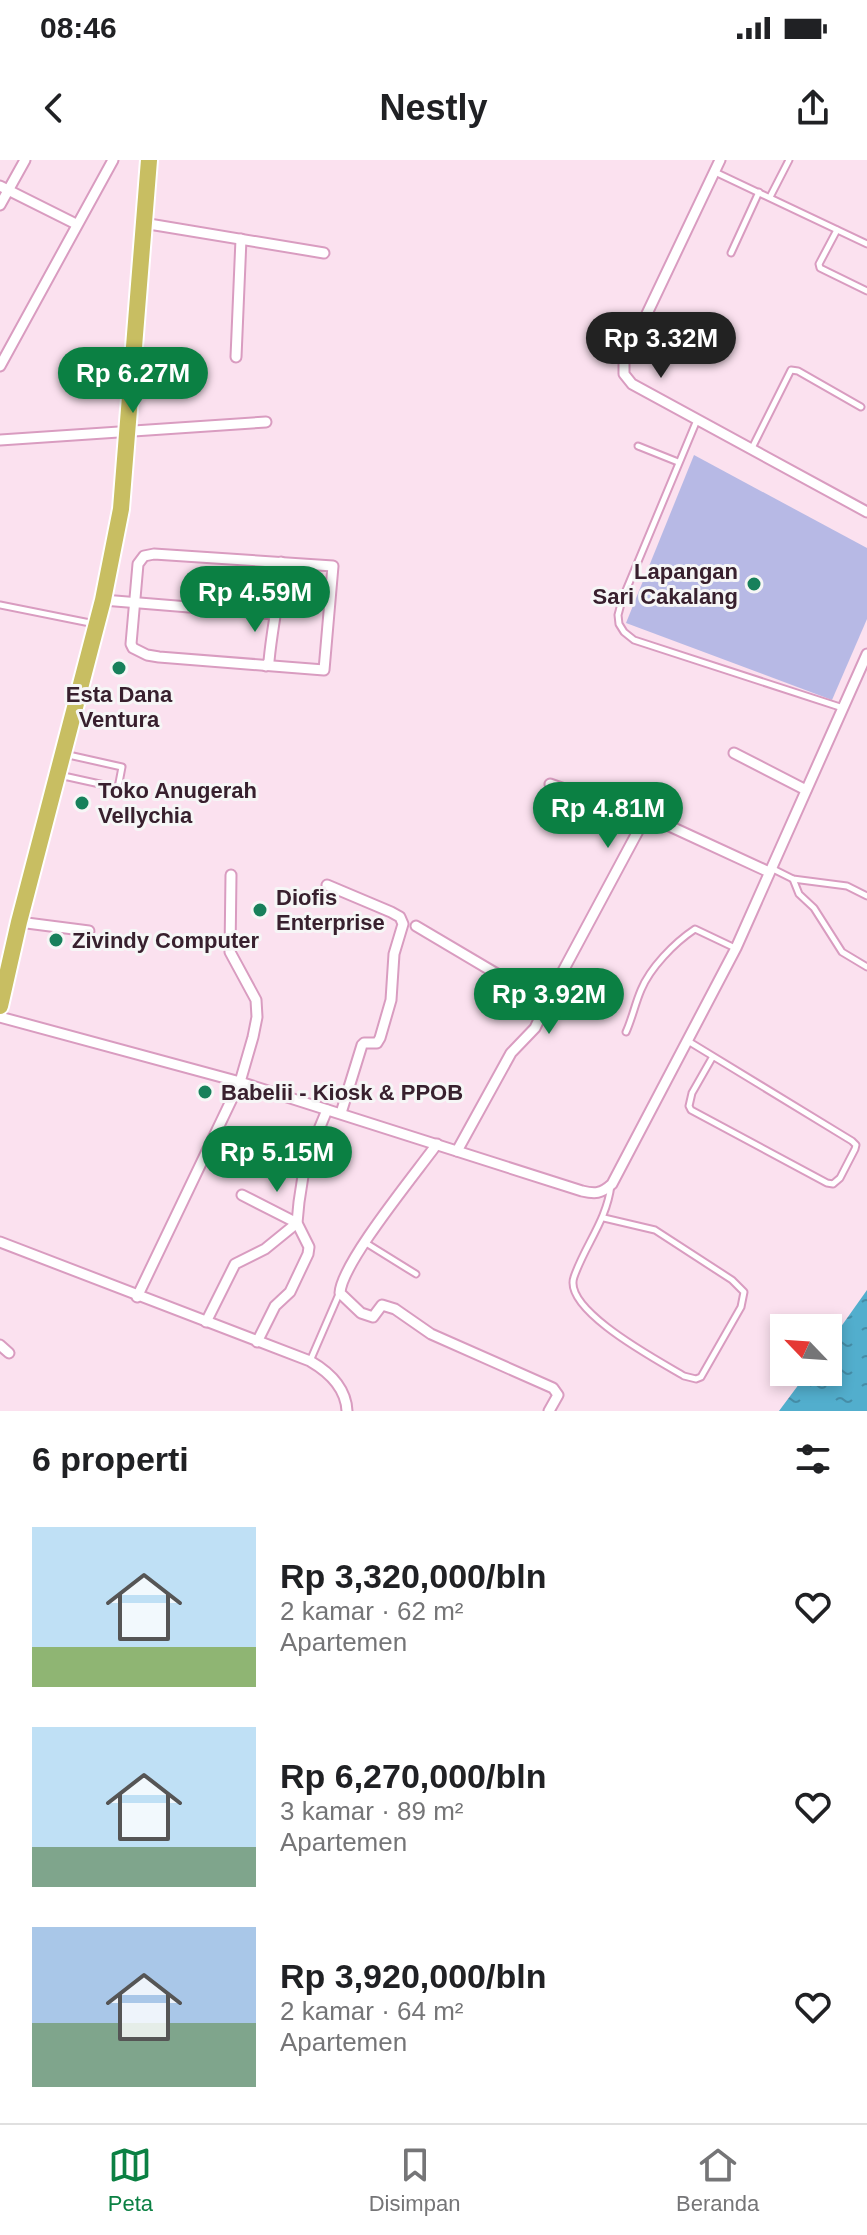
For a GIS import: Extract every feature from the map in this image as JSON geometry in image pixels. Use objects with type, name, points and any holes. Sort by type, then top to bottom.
[{"type":"highway","points":[[0,1006],[103,600],[121,509],[149,160]]},
{"type":"street","points":[[0,205],[4,188],[25,160]]},
{"type":"street","points":[[0,366],[113,160]]},
{"type":"street","points":[[720,160],[624,362],[624,374],[632,384],[867,512]]},
{"type":"street","points":[[4,188],[76,224]]},
{"type":"street","points":[[143,223],[324,253]]},
{"type":"street","points":[[236,357],[241,239]]},
{"type":"street","points":[[0,440],[266,422]]},
{"type":"street","points":[[154,554],[281,562],[333,566],[324,670],[172,659],[138,652],[131,644],[138,564],[144,556],[154,554]]},
{"type":"street","points":[[266,666],[280,590],[281,562]]},
{"type":"street","points":[[103,600],[274,614]]},
{"type":"street","points":[[0,1017],[240,1082],[582,1191],[595,1194],[604,1191],[612,1184],[736,948],[867,654]]},
{"type":"street","points":[[734,753],[806,790]]},
{"type":"street","points":[[550,784],[665,824],[770,870]]},
{"type":"street","points":[[457,1151],[493,1081],[511,1053],[535,1028],[645,818]]},
{"type":"street","points":[[137,1297],[240,1082],[257,1017],[256,1000],[230,952],[231,875]]},
{"type":"street","points":[[327,885],[391,912],[400,917],[403,924],[394,954],[391,1000],[380,1038],[377,1043],[362,1045],[341,1113]]},
{"type":"street","points":[[19,922],[89,931]]},
{"type":"street","points":[[416,926],[546,1003]]},
{"type":"street","points":[[257,1342],[275,1306],[290,1292],[308,1254],[309,1247],[297,1223],[305,1163],[327,1110]]},
{"type":"street","points":[[437,1144],[365,1243],[343,1281],[340,1293],[364,1315],[373,1317],[382,1305],[390,1307],[431,1334],[556,1390],[557,1398],[549,1411]]},
{"type":"street","points":[[242,1195],[297,1223]]},
{"type":"street","points":[[206,1322],[235,1264],[265,1249],[297,1223]]},
{"type":"street","points":[[0,1242],[310,1361],[324,1370],[342,1390],[347,1411]]},
{"type":"street","points":[[0,1345],[6,1347],[9,1353]]},
{"type":"lane","points":[[770,197],[789,160]]},
{"type":"lane","points":[[714,171],[867,244]]},
{"type":"lane","points":[[731,253],[759,192]]},
{"type":"lane","points":[[837,230],[819,264],[820,268],[867,291]]},
{"type":"lane","points":[[752,448],[791,370],[861,407]]},
{"type":"lane","points":[[697,419],[622,600],[618,615],[624,632],[634,640],[843,708]]},
{"type":"lane","points":[[638,446],[678,462]]},
{"type":"lane","points":[[0,605],[96,624]]},
{"type":"lane","points":[[58,775],[118,788],[122,767],[63,754]]},
{"type":"lane","points":[[770,870],[793,879],[847,886],[867,896]]},
{"type":"lane","points":[[793,879],[799,894],[814,908],[842,952],[867,967]]},
{"type":"lane","points":[[626,1032],[647,978],[682,937],[695,929],[736,948]]},
{"type":"lane","points":[[687,1041],[852,1141],[855,1149],[836,1182],[827,1183],[691,1110],[692,1093],[712,1058]]},
{"type":"lane","points":[[604,1218],[655,1230],[736,1283],[744,1292],[741,1307],[701,1377],[684,1376],[610,1330],[575,1294],[573,1280],[604,1218],[612,1184]]},
{"type":"lane","points":[[365,1243],[416,1274]]},
{"type":"lane","points":[[310,1361],[340,1293]]},
{"type":"shaded area","name":"Lapangan Sari Cakalang","points":[[694,455],[867,548],[867,619],[832,700],[626,623]]},
{"type":"water","points":[[867,1290],[867,1411],[779,1411],[798,1386],[842,1386],[842,1325]]},
{"type":"place","name":"Lapangan Sari Cakalang","points":[[754,584]]},
{"type":"place","name":"Esta Dana Ventura","points":[[119,668]]},
{"type":"place","name":"Toko Anugerah Vellychia","points":[[82,803]]},
{"type":"place","name":"Diofis Enterprise","points":[[260,910]]},
{"type":"place","name":"Zivindy Computer","points":[[56,940]]},
{"type":"place","name":"Babelii - Kiosk & PPOB","points":[[205,1092]]}]
